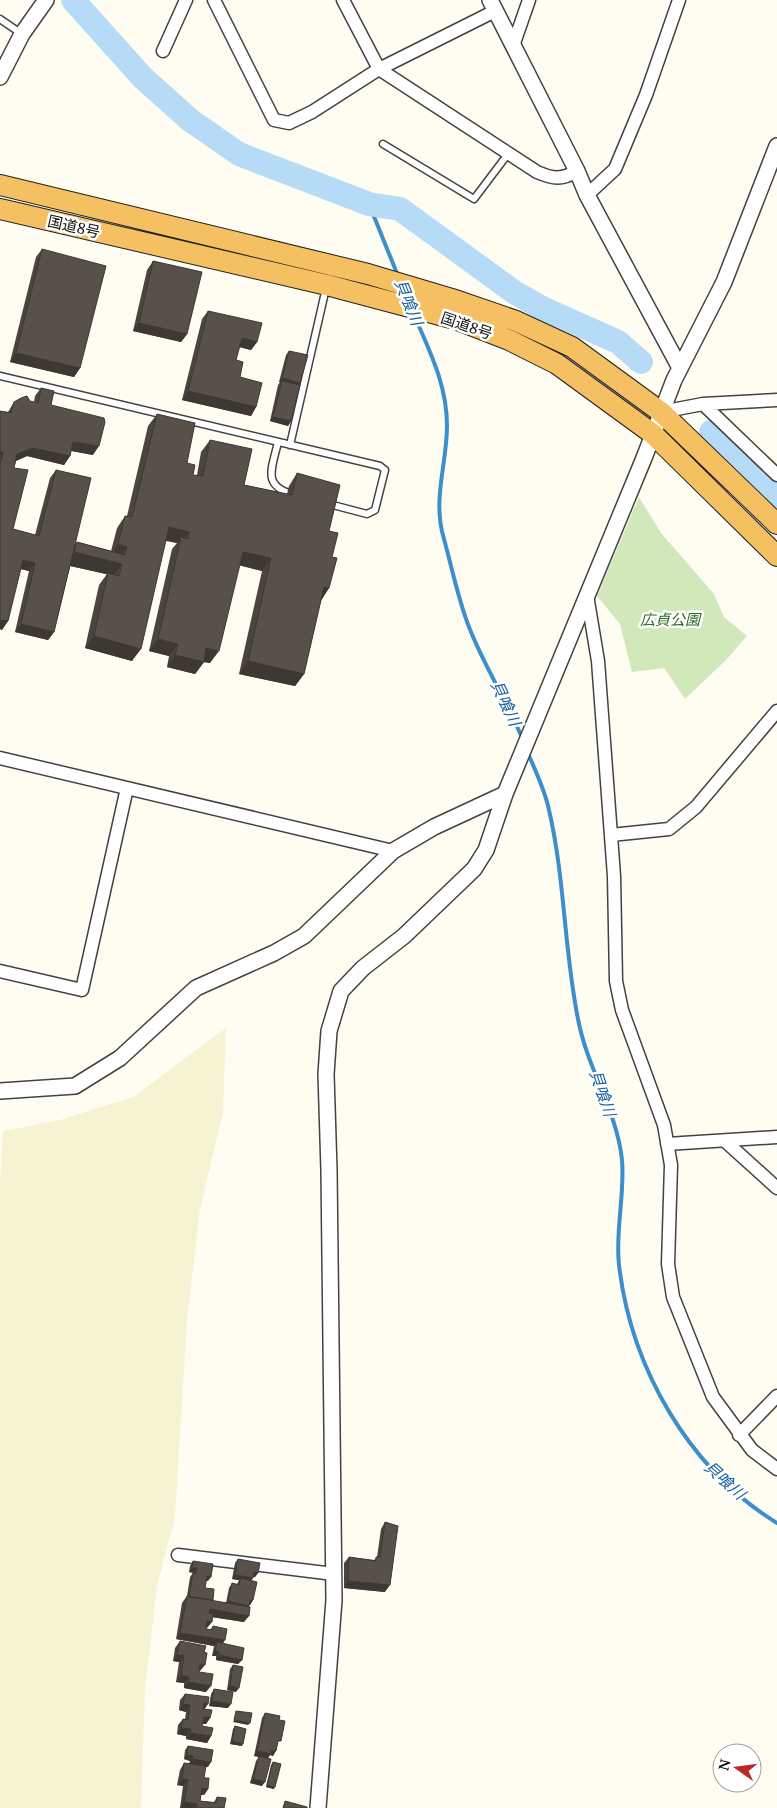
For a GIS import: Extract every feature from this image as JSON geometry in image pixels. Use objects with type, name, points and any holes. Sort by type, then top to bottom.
[{"type":"highway","name":"国道8号","points":[[0,185],[368,274],[452,298],[516,321],[572,347],[661,412],[777,524]]},
{"type":"highway","name":"国道8号","points":[[0,209],[327,285],[455,319],[509,340],[557,364],[653,434],[777,556]]},
{"type":"street","points":[[163,51],[186,0]]},
{"type":"street","points":[[214,0],[274,120],[289,123],[379,69],[492,6],[577,171],[587,195],[680,368]]},
{"type":"street","points":[[343,0],[379,69],[508,154],[551,178],[566,178],[577,171]]},
{"type":"street","points":[[513,46],[528,0]]},
{"type":"street","points":[[587,195],[615,169],[649,86],[679,0]]},
{"type":"street","points":[[0,77],[22,34],[44,3]]},
{"type":"street","points":[[318,1808],[334,1600],[330,1170],[326,1074],[329,1031],[341,990],[363,968],[404,936],[474,869],[486,850],[506,792],[661,412],[680,368],[724,282],[777,146]]},
{"type":"street","points":[[661,412],[703,404],[777,400]]},
{"type":"street","points":[[703,404],[777,475]]},
{"type":"street","points":[[587,595],[598,661],[611,835],[616,981],[622,1010],[664,1125],[671,1165],[668,1264],[673,1297],[713,1397],[739,1435],[752,1450],[777,1469]]},
{"type":"street","points":[[611,835],[669,829],[696,807],[777,711]]},
{"type":"street","points":[[0,758],[392,851]]},
{"type":"street","points":[[0,971],[82,990],[127,788]]},
{"type":"street","points":[[0,1091],[76,1086],[120,1058],[196,988],[274,953],[304,936],[392,851],[434,827],[506,792]]},
{"type":"street","points":[[667,1144],[777,1136]]},
{"type":"street","points":[[725,1141],[777,1188]]},
{"type":"street","points":[[739,1435],[777,1396]]},
{"type":"street","points":[[178,1555],[334,1574]]},
{"type":"lane","points":[[0,19],[22,34]]},
{"type":"lane","points":[[383,144],[474,199],[508,154]]},
{"type":"lane","points":[[290,445],[327,285]]},
{"type":"lane","points":[[0,376],[380,466],[385,470],[375,510],[367,514],[323,502]]},
{"type":"lane","points":[[278,442],[270,476],[273,486],[280,491],[306,498]]},
{"type":"shaded area","points":[[226,1028],[223,1113],[200,1209],[187,1321],[175,1517],[157,1586],[145,1689],[141,1808],[0,1808],[0,1184],[3,1131],[60,1120],[133,1097]]},
{"type":"green space","name":"広貞公園","points":[[639,497],[661,533],[714,594],[724,617],[747,636],[726,660],[685,699],[664,668],[632,672],[620,624],[597,596]]},
{"type":"building","points":[[42,249],[106,266],[80,368],[16,353]]},
{"type":"building","points":[[153,261],[202,272],[187,334],[139,323]]},
{"type":"building","points":[[208,311],[262,323],[257,342],[242,338],[236,360],[243,362],[240,377],[262,383],[256,407],[188,391]]},
{"type":"building","points":[[289,351],[308,355],[300,383],[282,378]]},
{"type":"building","points":[[282,381],[300,385],[291,421],[273,417]]},
{"type":"building","points":[[41,388],[54,391],[51,405],[104,418],[105,422],[99,446],[73,442],[70,456],[33,448],[17,454],[14,468],[28,470],[13,529],[39,536],[56,470],[91,478],[54,632],[21,624],[35,563],[23,560],[8,621],[0,620],[0,465],[3,452],[0,452],[0,411],[11,413],[14,402],[27,396],[30,401],[38,403]]},
{"type":"building","points":[[157,414],[195,423],[187,463],[195,465],[193,475],[203,476],[210,440],[252,449],[244,485],[292,495],[297,473],[340,485],[329,531],[338,533],[332,557],[337,558],[329,588],[324,587],[304,674],[248,661],[271,558],[243,552],[219,651],[206,648],[204,662],[175,655],[178,644],[158,639],[181,537],[188,539],[189,532],[169,527],[141,649],[94,636],[108,573],[119,576],[122,564],[74,552],[77,542],[125,555],[127,547],[118,544],[125,516],[132,517]]},
{"type":"building","points":[[385,1522],[398,1526],[390,1585],[348,1581],[349,1557],[376,1561],[376,1557],[380,1557]]},
{"type":"building","points":[[238,1559],[260,1563],[258,1573],[254,1572],[253,1578],[235,1575]]},
{"type":"building","points":[[193,1561],[213,1564],[211,1577],[207,1576],[205,1588],[214,1589],[213,1600],[189,1597],[193,1573],[196,1574],[197,1568],[192,1568]]},
{"type":"building","points":[[241,1578],[257,1582],[253,1600],[250,1600],[249,1606],[228,1601],[232,1583],[239,1585]]},
{"type":"building","points":[[187,1596],[250,1607],[249,1616],[210,1609],[209,1613],[213,1614],[212,1622],[207,1621],[206,1629],[212,1630],[213,1626],[227,1629],[225,1640],[180,1633]]},
{"type":"building","points":[[180,1641],[206,1646],[204,1652],[207,1653],[205,1665],[200,1664],[199,1672],[213,1674],[211,1686],[188,1682],[189,1677],[181,1675],[184,1656],[177,1655]]},
{"type":"building","points":[[217,1642],[244,1648],[242,1660],[219,1655],[219,1652],[215,1651]]},
{"type":"building","points":[[233,1665],[243,1667],[239,1688],[230,1686]]},
{"type":"building","points":[[214,1689],[233,1692],[231,1704],[212,1701]]},
{"type":"building","points":[[185,1694],[209,1697],[208,1704],[204,1703],[203,1709],[212,1710],[210,1718],[204,1717],[202,1726],[213,1728],[211,1736],[190,1733],[191,1729],[181,1728],[183,1719],[188,1720],[190,1705],[183,1704]]},
{"type":"building","points":[[236,1711],[252,1713],[250,1723],[234,1720]]},
{"type":"building","points":[[265,1713],[280,1716],[279,1720],[285,1721],[281,1741],[278,1741],[276,1751],[271,1751],[271,1754],[257,1751]]},
{"type":"building","points":[[235,1726],[246,1729],[243,1744],[232,1741]]},
{"type":"building","points":[[188,1746],[213,1750],[211,1762],[192,1759],[193,1756],[187,1755]]},
{"type":"building","points":[[259,1756],[271,1759],[265,1782],[253,1779]]},
{"type":"building","points":[[273,1762],[281,1764],[275,1787],[267,1785]]},
{"type":"building","points":[[184,1763],[206,1766],[204,1778],[209,1778],[208,1789],[202,1788],[200,1801],[216,1803],[217,1797],[226,1798],[224,1808],[196,1808],[197,1804],[184,1802],[188,1780],[182,1779]]},
{"type":"building","points":[[285,1801],[307,1807],[307,1808],[283,1808]]},
{"type":"waterway","name":"貝喰川","points":[[73,0],[143,78],[190,120],[239,154],[369,204],[400,209],[514,292],[542,308],[618,342],[641,362]]},
{"type":"waterway","name":"貝喰川","points":[[369,204],[398,276]]},
{"type":"waterway","name":"貝喰川","points":[[414,315],[436,369],[444,397],[447,426],[439,510],[455,583],[475,641],[523,740]]},
{"type":"waterway","points":[[711,432],[777,496]]},
{"type":"waterway","name":"貝喰川","points":[[527,751],[540,780],[549,810],[562,888],[573,993],[582,1037],[619,1142],[623,1173],[618,1239],[619,1265],[636,1341],[651,1378],[670,1412],[692,1445],[717,1474],[745,1501],[777,1523]]}]
